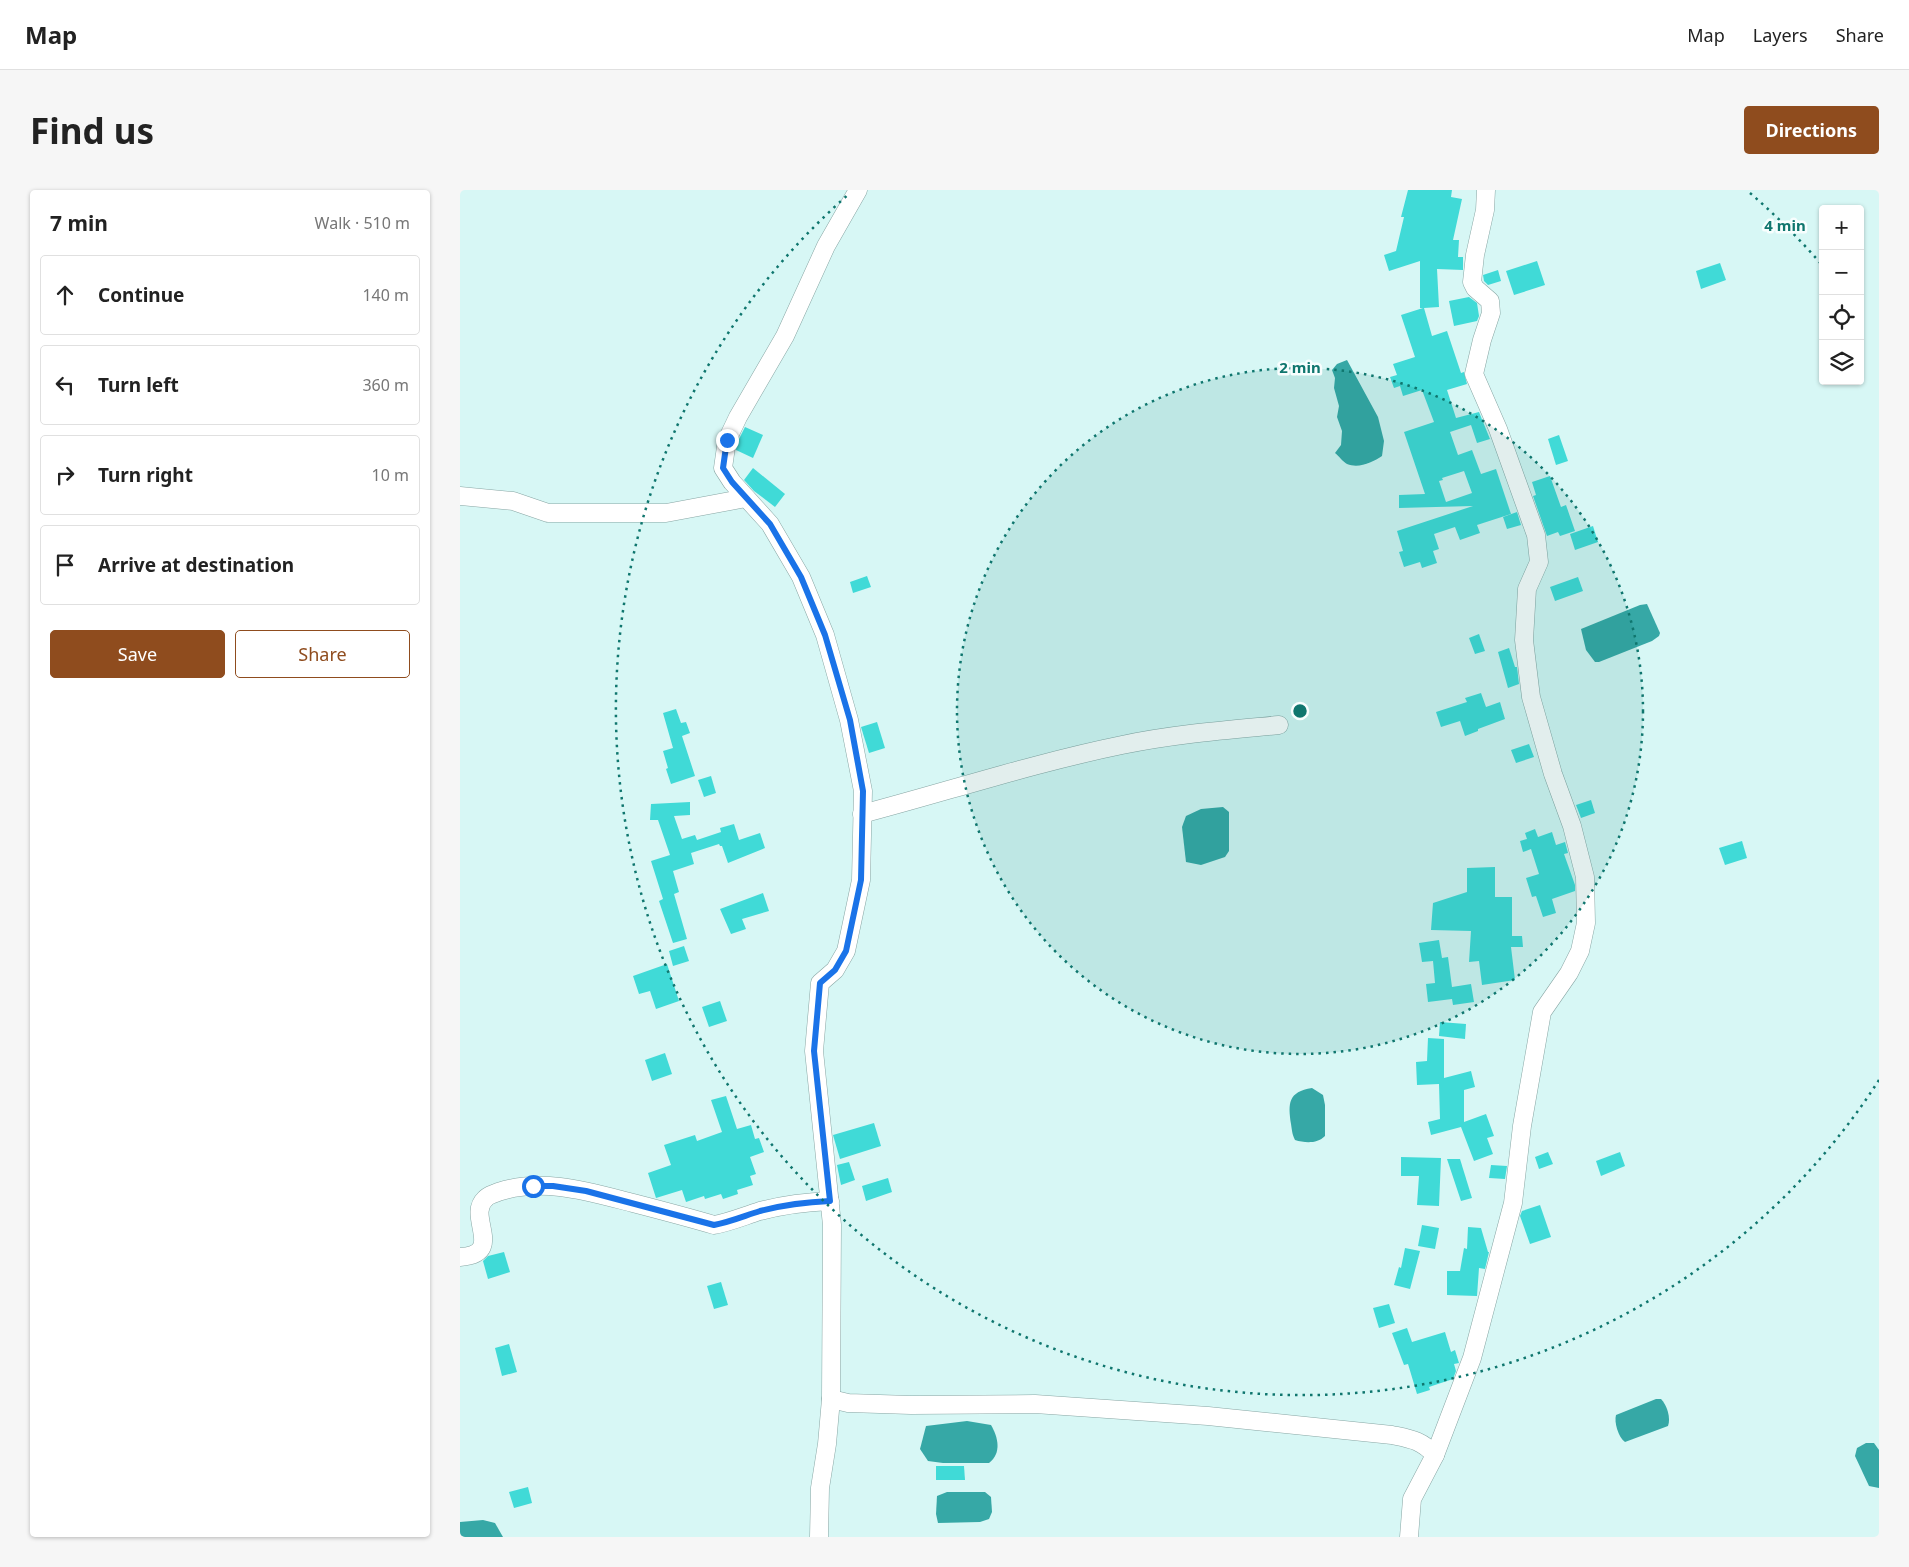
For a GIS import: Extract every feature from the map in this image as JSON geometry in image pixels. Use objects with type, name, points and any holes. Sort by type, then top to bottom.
[{"type":"street","points":[[819,1537],[820,1488],[827,1444],[831,1399],[832,1225],[814,1051],[820,983],[835,970],[846,951],[861,880],[863,791],[850,720],[825,635],[801,577],[770,524],[746,498],[723,468],[727,440],[738,417],[785,336],[826,246],[858,190]]},
{"type":"street","points":[[1409,1537],[1412,1499],[1434,1455],[1472,1358],[1513,1203],[1522,1126],[1542,1012],[1569,972],[1580,951],[1586,923],[1585,877],[1572,826],[1553,774],[1531,697],[1524,640],[1527,589],[1539,562],[1536,536],[1498,429],[1474,374],[1491,313],[1490,301],[1475,288],[1472,282],[1475,255],[1485,210],[1486,190]]},
{"type":"street","points":[[460,496],[513,501],[548,513],[666,513],[746,498]]},
{"type":"street","points":[[862,814],[1056,760],[1122,745],[1184,734],[1279,724]]},
{"type":"street","points":[[460,1257],[470,1256],[478,1252],[483,1244],[481,1202],[487,1196],[506,1190],[533,1186],[553,1186],[586,1191],[714,1225],[728,1223],[757,1212],[781,1206],[830,1201]]},
{"type":"street","points":[[831,1399],[848,1403],[911,1405],[1035,1404],[1208,1416],[1392,1435],[1426,1445],[1434,1455]]},
{"type":"water","points":[[1347,360],[1378,417],[1384,441],[1382,456],[1356,466],[1347,464],[1335,453],[1341,445],[1342,431],[1337,417],[1339,406],[1332,370],[1337,364]]},
{"type":"water","points":[[1647,604],[1660,633],[1659,636],[1652,641],[1595,662],[1586,650],[1581,629],[1640,605]]},
{"type":"water","points":[[1223,807],[1229,812],[1229,851],[1225,857],[1201,865],[1186,862],[1182,827],[1186,816],[1201,809]]},
{"type":"water","points":[[1312,1088],[1323,1095],[1325,1105],[1325,1136],[1322,1139],[1311,1142],[1303,1142],[1295,1140],[1292,1132],[1290,1104],[1298,1092]]},
{"type":"water","points":[[1656,1399],[1661,1399],[1667,1408],[1669,1416],[1668,1426],[1625,1442],[1620,1437],[1617,1429],[1616,1415]]},
{"type":"water","points":[[967,1421],[991,1425],[998,1445],[993,1459],[989,1463],[943,1463],[928,1461],[920,1449],[926,1426]]},
{"type":"water","points":[[1866,1443],[1874,1443],[1879,1450],[1879,1488],[1869,1486],[1855,1456],[1857,1448]]},
{"type":"water","points":[[947,1492],[985,1492],[991,1497],[992,1512],[989,1519],[980,1522],[938,1523],[936,1514],[937,1496]]},
{"type":"water","points":[[483,1520],[495,1523],[503,1537],[460,1537],[460,1522]]},
{"type":"building","points":[[1408,190],[1452,190],[1451,197],[1462,199],[1453,240],[1459,240],[1458,257],[1463,257],[1463,270],[1437,269],[1439,307],[1424,308],[1432,336],[1447,331],[1461,373],[1464,372],[1467,384],[1447,390],[1456,418],[1479,412],[1490,439],[1477,443],[1471,425],[1450,432],[1458,455],[1472,450],[1481,474],[1496,469],[1511,514],[1477,525],[1480,533],[1460,540],[1455,527],[1434,534],[1439,549],[1433,551],[1437,563],[1422,568],[1420,562],[1404,567],[1399,552],[1403,551],[1397,531],[1473,506],[1399,508],[1399,495],[1425,494],[1404,432],[1434,422],[1422,390],[1403,396],[1400,386],[1394,388],[1390,377],[1397,375],[1393,364],[1415,357],[1401,315],[1423,308],[1420,308],[1420,261],[1389,271],[1384,255],[1396,251],[1404,217],[1401,217]],"holes":[[[1464,471],[1472,493],[1446,502],[1439,481],[1443,480],[1442,478]]]},
{"type":"building","points":[[1537,261],[1545,285],[1514,295],[1506,271]]},
{"type":"building","points":[[1720,263],[1726,280],[1701,289],[1696,271]]},
{"type":"building","points":[[1498,270],[1501,281],[1488,285],[1484,281],[1483,275]]},
{"type":"building","points":[[1469,297],[1477,303],[1479,316],[1477,321],[1454,326],[1449,301]]},
{"type":"building","points":[[745,427],[763,435],[753,458],[736,450],[737,443]]},
{"type":"building","points":[[1559,435],[1568,461],[1556,465],[1548,439]]},
{"type":"building","points":[[753,468],[785,494],[775,507],[754,491],[744,480]]},
{"type":"building","points":[[1550,476],[1561,507],[1566,505],[1575,531],[1560,536],[1558,532],[1547,536],[1533,496],[1536,495],[1532,482]]},
{"type":"building","points":[[1517,512],[1521,525],[1507,529],[1503,517]]},
{"type":"building","points":[[1593,526],[1598,542],[1575,550],[1570,534]]},
{"type":"building","points":[[867,576],[871,587],[853,593],[850,582]]},
{"type":"building","points":[[1578,577],[1583,591],[1555,601],[1550,587]]},
{"type":"building","points":[[1479,634],[1485,651],[1475,654],[1469,638]]},
{"type":"building","points":[[1509,648],[1515,667],[1517,667],[1519,684],[1508,688],[1498,652]]},
{"type":"building","points":[[1481,693],[1486,707],[1500,702],[1505,719],[1465,736],[1460,721],[1441,727],[1436,712],[1467,702],[1465,698]]},
{"type":"building","points":[[676,709],[681,723],[686,722],[690,733],[682,736],[695,776],[671,784],[663,751],[673,748],[663,713]]},
{"type":"building","points":[[877,722],[885,748],[869,753],[861,727]]},
{"type":"building","points":[[1529,744],[1534,757],[1516,763],[1511,750]]},
{"type":"building","points":[[711,776],[716,793],[704,797],[698,780]]},
{"type":"building","points":[[1591,800],[1595,813],[1581,818],[1576,805]]},
{"type":"building","points":[[690,802],[690,815],[674,816],[682,839],[695,835],[697,840],[721,832],[720,828],[734,824],[739,840],[760,833],[765,848],[728,863],[722,846],[719,844],[691,853],[694,864],[673,871],[679,892],[674,894],[687,939],[673,943],[659,901],[663,899],[651,861],[670,855],[658,820],[650,820],[651,804]]},
{"type":"building","points":[[1535,829],[1538,837],[1552,832],[1556,845],[1565,842],[1568,853],[1564,854],[1575,885],[1575,891],[1552,899],[1556,913],[1543,917],[1536,896],[1532,897],[1526,878],[1539,874],[1531,849],[1523,852],[1520,841],[1527,839],[1525,833]]},
{"type":"building","points":[[1742,841],[1747,858],[1725,865],[1719,848]]},
{"type":"building","points":[[1495,867],[1495,897],[1512,897],[1512,936],[1522,936],[1523,947],[1511,947],[1515,980],[1482,985],[1479,961],[1469,962],[1471,931],[1431,930],[1433,903],[1467,892],[1467,868]]},
{"type":"building","points":[[763,893],[769,911],[742,919],[746,929],[731,934],[720,909]]},
{"type":"building","points":[[1439,940],[1442,958],[1448,957],[1452,987],[1471,984],[1474,1002],[1453,1005],[1452,999],[1428,1002],[1426,984],[1435,983],[1433,961],[1422,962],[1419,943]]},
{"type":"building","points":[[684,946],[689,961],[673,966],[669,951]]},
{"type":"building","points":[[667,964],[679,1001],[656,1009],[650,991],[639,994],[633,976]]},
{"type":"building","points":[[720,1001],[727,1021],[709,1027],[702,1007]]},
{"type":"building","points":[[1440,1022],[1466,1024],[1465,1039],[1439,1036]]},
{"type":"building","points":[[1428,1038],[1444,1039],[1444,1078],[1471,1071],[1475,1087],[1464,1090],[1464,1122],[1486,1114],[1494,1136],[1487,1138],[1493,1154],[1474,1161],[1461,1127],[1431,1135],[1428,1122],[1440,1119],[1439,1084],[1417,1085],[1416,1062],[1427,1061]]},
{"type":"building","points":[[665,1053],[672,1074],[652,1081],[645,1060]]},
{"type":"building","points":[[726,1096],[737,1129],[751,1125],[755,1139],[759,1138],[764,1152],[750,1157],[756,1174],[750,1176],[753,1185],[737,1190],[738,1194],[723,1199],[721,1194],[705,1199],[704,1196],[686,1202],[682,1190],[656,1198],[648,1173],[671,1165],[664,1145],[695,1135],[697,1141],[722,1132],[711,1100]]},
{"type":"building","points":[[874,1123],[881,1146],[840,1159],[833,1135]]},
{"type":"building","points":[[1548,1152],[1553,1164],[1539,1169],[1535,1157]]},
{"type":"building","points":[[1620,1152],[1625,1166],[1601,1176],[1596,1161]]},
{"type":"building","points":[[1401,1157],[1441,1158],[1439,1206],[1417,1205],[1419,1176],[1401,1176]]},
{"type":"building","points":[[1447,1159],[1460,1159],[1472,1198],[1461,1201]]},
{"type":"building","points":[[849,1162],[855,1180],[841,1185],[837,1165]]},
{"type":"building","points":[[1491,1165],[1507,1166],[1505,1179],[1489,1178]]},
{"type":"building","points":[[888,1178],[892,1192],[866,1201],[862,1186]]},
{"type":"building","points":[[1540,1205],[1551,1237],[1530,1244],[1520,1216],[1522,1211]]},
{"type":"building","points":[[1422,1225],[1439,1228],[1435,1249],[1418,1246]]},
{"type":"building","points":[[1468,1227],[1481,1228],[1489,1252],[1485,1269],[1479,1268],[1477,1296],[1447,1295],[1447,1271],[1460,1271],[1464,1248],[1467,1249]]},
{"type":"building","points":[[1405,1248],[1420,1251],[1410,1289],[1394,1285],[1399,1267],[1401,1268]]},
{"type":"building","points":[[504,1252],[510,1272],[488,1279],[483,1261],[488,1256]]},
{"type":"building","points":[[721,1282],[728,1305],[714,1309],[707,1286]]},
{"type":"building","points":[[1389,1304],[1395,1323],[1379,1328],[1373,1308]]},
{"type":"building","points":[[1407,1328],[1412,1342],[1445,1332],[1451,1352],[1455,1350],[1459,1363],[1454,1364],[1456,1371],[1453,1379],[1429,1387],[1430,1390],[1417,1394],[1408,1364],[1404,1365],[1392,1333]]},
{"type":"building","points":[[509,1344],[517,1372],[502,1376],[495,1348]]},
{"type":"building","points":[[936,1466],[964,1466],[965,1480],[936,1480]]},
{"type":"building","points":[[528,1487],[532,1503],[514,1508],[509,1492]]},
{"type":"route","points":[[533,1186],[553,1186],[586,1191],[714,1225],[728,1223],[757,1212],[781,1206],[830,1201],[814,1051],[820,983],[835,970],[846,951],[861,880],[863,791],[850,720],[825,635],[801,577],[770,524],[732,482],[723,468],[727,440]]}]
